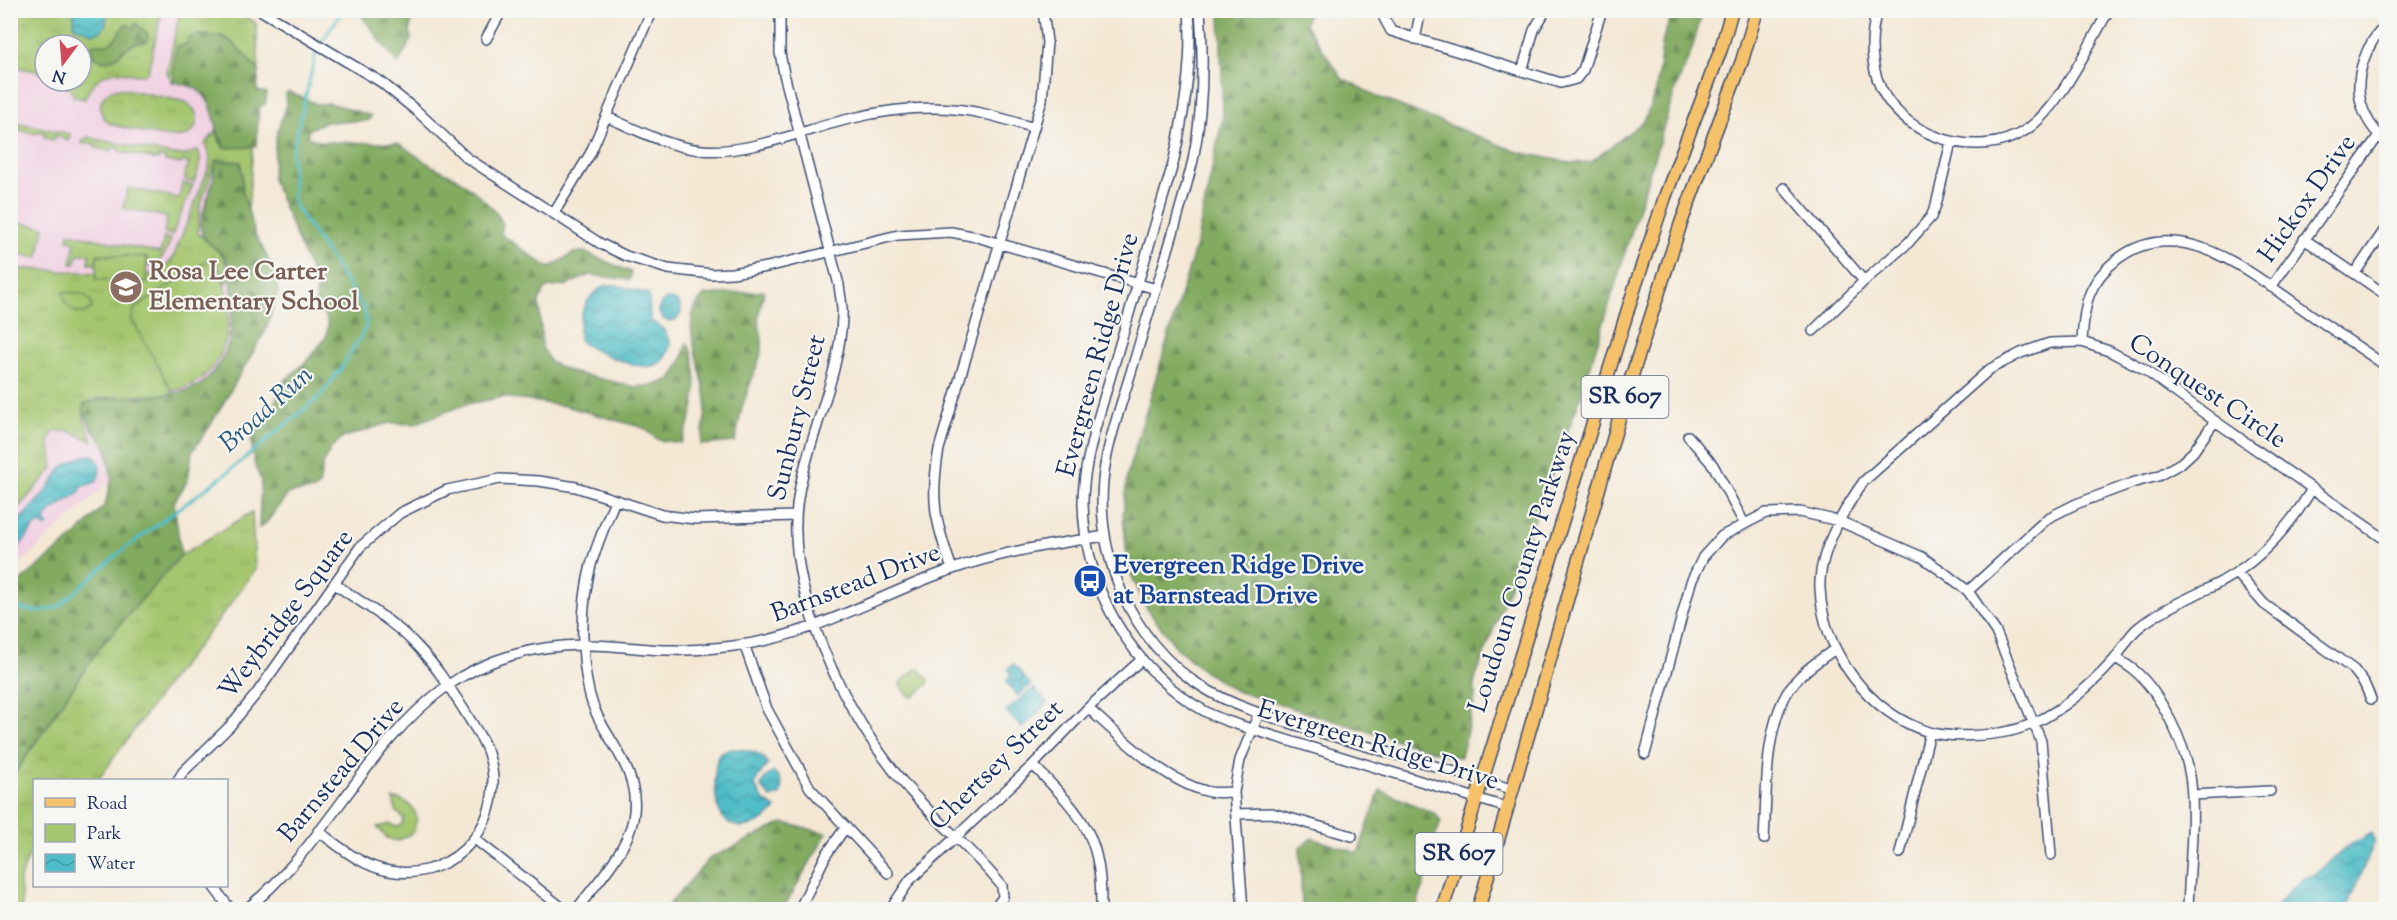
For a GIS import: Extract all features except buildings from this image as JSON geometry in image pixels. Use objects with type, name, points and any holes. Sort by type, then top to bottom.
[{"type":"main road","name":"Loudoun County Parkway","points":[[1442,909],[1475,798],[1564,522],[1634,290],[1665,197],[1721,49],[1732,10]]},
{"type":"main road","name":"Loudoun County Parkway","points":[[1478,909],[1627,391],[1681,223],[1742,61],[1757,10]]},
{"type":"street","points":[[260,10],[359,67],[418,112],[467,158],[601,244],[617,252],[668,269],[712,274],[732,273],[898,235],[951,232],[1000,243],[1156,289]]},
{"type":"street","points":[[486,39],[502,10]]},
{"type":"street","points":[[554,213],[590,154],[652,10]]},
{"type":"street","name":"Sunbury Street","points":[[780,10],[780,53],[798,133],[839,285],[843,315],[839,349],[805,463],[795,516],[797,556],[804,591],[832,667],[861,724],[909,789],[1002,886],[1003,897],[994,909]]},
{"type":"street","points":[[952,569],[934,509],[933,494],[939,449],[1042,100],[1047,42],[1043,10]]},
{"type":"street","name":"Evergreen Ridge Drive","points":[[1189,10],[1190,47],[1182,122],[1173,164],[1088,455],[1083,500],[1086,539],[1094,573],[1105,601],[1119,629],[1141,660],[1187,700],[1210,714],[1251,729],[1508,808]]},
{"type":"street","name":"Evergreen Ridge Drive","points":[[1200,10],[1202,86],[1197,138],[1188,181],[1106,460],[1102,494],[1105,536],[1117,582],[1126,602],[1156,646],[1201,687],[1259,713],[1514,790]]},
{"type":"street","points":[[1385,10],[1384,18],[1391,31],[1561,82],[1576,79],[1582,70],[1602,10]]},
{"type":"street","points":[[1415,39],[1421,10]]},
{"type":"street","points":[[1522,71],[1534,30],[1546,10]]},
{"type":"street","points":[[1877,10],[1873,26],[1872,47],[1877,80],[1891,104],[1907,120],[1929,134],[1951,142],[1972,144],[1995,142],[2025,130],[2043,115],[2056,98],[2109,10]]},
{"type":"street","points":[[2386,26],[2372,42],[2364,60],[2360,79],[2360,102],[2366,116],[2386,142]]},
{"type":"street","points":[[607,117],[657,138],[701,150],[719,151],[745,147],[877,113],[919,109],[948,109],[984,114],[1034,128]]},
{"type":"street","name":"Hickox Drive","points":[[2271,287],[2379,135]]},
{"type":"street","points":[[1813,331],[1864,281],[1908,243],[1931,217],[1951,142]]},
{"type":"street","points":[[1784,188],[1864,281]]},
{"type":"street","points":[[2355,273],[2386,228]]},
{"type":"street","points":[[2304,239],[2386,295]]},
{"type":"street","points":[[2082,342],[2084,310],[2093,283],[2110,265],[2131,249],[2152,243],[2185,243],[2208,249],[2235,263],[2386,366]]},
{"type":"street","name":"Conquest Circle","points":[[2312,489],[2295,517],[2274,541],[2237,573],[2183,600],[2137,628],[2124,642],[2116,657],[2100,674],[2056,710],[2033,724],[2010,731],[1982,734],[1959,735],[1930,732],[1887,711],[1866,693],[1835,649],[1820,589],[1823,563],[1848,503],[1864,481],[1990,369],[2020,353],[2050,343],[2082,342],[2109,351],[2142,368],[2386,540]]},
{"type":"street","points":[[1968,591],[2049,518],[2076,504],[2158,476],[2181,463],[2193,452],[2215,421]]},
{"type":"street","points":[[1688,436],[1713,465],[1744,523]]},
{"type":"street","name":"Weybridge Square","points":[[179,779],[230,726],[257,693],[360,547],[399,513],[447,490],[500,479],[520,480],[576,487],[662,515],[695,519],[795,516]]},
{"type":"street","points":[[576,909],[622,851],[630,835],[634,810],[635,797],[629,776],[622,759],[603,728],[589,694],[584,645],[585,606],[590,573],[615,500]]},
{"type":"street","points":[[1645,754],[1691,582],[1703,557],[1722,536],[1766,513],[1800,512],[1839,521],[1922,557],[1968,591],[1996,632],[2041,741],[2051,855]]},
{"type":"street","name":"Barnstead Drive","points":[[244,909],[284,874],[396,733],[420,708],[448,686],[488,665],[509,657],[559,646],[706,650],[781,637],[816,626],[952,569],[1015,552],[1105,536]]},
{"type":"street","points":[[2237,573],[2264,604],[2354,670],[2372,699]]},
{"type":"street","points":[[318,831],[370,866],[403,873],[435,868],[452,859],[476,840],[490,807],[492,770],[482,740],[448,686],[417,646],[335,584]]},
{"type":"street","points":[[744,644],[767,709],[810,788],[888,873]]},
{"type":"street","points":[[1764,839],[1771,739],[1778,711],[1787,691],[1805,671],[1835,649]]},
{"type":"street","points":[[2116,657],[2136,672],[2149,687],[2170,721],[2184,752],[2192,795],[2188,909]]},
{"type":"street","name":"Chertsey Street","points":[[890,909],[910,880],[1141,660]]},
{"type":"street","points":[[1088,708],[1139,753],[1187,784],[1207,792],[1234,792]]},
{"type":"street","points":[[1244,909],[1234,792],[1240,760],[1259,713]]},
{"type":"street","points":[[1900,854],[1930,732]]},
{"type":"street","points":[[1032,765],[1068,801],[1091,837],[1097,854],[1101,881],[1101,909]]},
{"type":"street","points":[[2192,795],[2270,790]]},
{"type":"street","points":[[1236,814],[1272,813],[1352,836]]},
{"type":"street","points":[[799,909],[826,855],[845,828]]},
{"type":"street","points":[[476,840],[565,909]]},
{"type":"street","points":[[214,887],[231,909]]},
{"type":"shaded area","name":"Rosa Lee Carter Elementary School","points":[[11,11],[236,11],[256,23],[259,64],[236,365],[11,572]]},
{"type":"green space","points":[[11,11],[162,11],[148,72],[144,74],[114,72],[103,76],[93,85],[93,33],[33,33],[33,71],[11,66]]},
{"type":"green space","points":[[180,11],[227,13],[236,11],[256,23],[259,70],[232,42],[222,36],[195,35],[187,44],[173,72],[175,76],[172,82],[167,72]]},
{"type":"green space","points":[[358,11],[416,11],[410,27],[411,40],[398,64]]},
{"type":"green space","points":[[1220,11],[1309,11],[1305,24],[1344,81],[1347,80],[1375,96],[1518,152],[1572,163],[1591,162],[1644,121],[1656,91],[1663,39],[1673,11],[1703,11],[1692,49],[1674,93],[1582,393],[1475,679],[1475,697],[1461,757],[1450,756],[1236,691],[1205,672],[1176,647],[1147,609],[1128,568],[1123,516],[1127,475],[1197,241],[1223,116]]},
{"type":"green space","points":[[125,24],[134,28],[136,24],[147,33],[148,37],[147,41],[132,45],[111,60],[100,60],[93,57],[93,44],[110,43]]},
{"type":"green space","points":[[195,35],[221,36],[232,42],[259,70],[257,91],[267,93],[265,104],[259,107],[256,147],[223,148],[211,107],[203,94],[194,88],[173,82],[175,76],[172,71],[177,46],[187,44],[189,38]]},
{"type":"green space","points":[[120,88],[186,102],[196,112],[195,126],[188,135],[168,137],[109,123],[104,118],[101,101],[108,92]]},
{"type":"green space","points":[[289,92],[317,104],[330,103],[371,116],[368,121],[325,122],[309,129],[307,137],[323,142],[398,143],[432,166],[457,178],[475,192],[496,212],[503,224],[501,234],[549,268],[573,253],[584,252],[631,272],[630,280],[589,275],[567,285],[546,288],[539,301],[542,347],[550,362],[571,372],[636,387],[655,385],[671,379],[681,362],[687,343],[693,359],[696,386],[692,415],[681,443],[658,440],[644,428],[565,406],[503,397],[467,404],[414,424],[389,423],[342,438],[331,448],[323,464],[319,486],[314,490],[289,493],[267,522],[259,528],[261,480],[255,466],[251,441],[258,428],[270,415],[283,382],[310,358],[326,337],[328,326],[326,317],[316,303],[316,284],[272,179],[276,136],[286,105],[285,94]]},
{"type":"green space","points":[[72,93],[88,93],[85,99],[74,97]]},
{"type":"green space","points":[[20,123],[70,134],[68,141],[55,135],[54,140],[44,138],[45,133],[38,132],[37,134],[18,130]]},
{"type":"green space","points":[[216,131],[220,142],[253,147],[248,209],[243,193],[241,162],[216,160],[200,206],[198,233],[224,257],[229,280],[226,283],[214,258],[171,394],[100,398],[84,404],[84,418],[93,441],[69,431],[54,431],[49,439],[53,468],[11,516],[11,268],[96,273],[97,279],[147,283],[147,275],[160,272],[173,258],[209,167],[210,158],[205,144]]},
{"type":"green space","points":[[87,137],[173,155],[186,155],[198,150],[200,162],[194,182],[185,180],[185,169],[189,163],[165,161],[165,158],[158,157],[158,160],[118,151],[119,149],[112,147],[111,151],[95,148],[96,144],[82,144],[83,139],[86,140]]},
{"type":"green space","points":[[215,161],[241,162],[243,193],[255,234],[274,270],[278,292],[266,330],[210,426],[192,452],[188,480],[174,502],[181,555],[100,647],[11,779],[11,589],[76,535],[105,505],[112,478],[106,447],[91,428],[83,410],[84,404],[112,398],[170,394],[197,386],[212,373],[229,342],[232,286],[228,264],[224,256],[206,240],[201,227],[213,181]]},
{"type":"green space","points":[[182,183],[193,185],[172,235],[164,233],[167,217],[123,208],[128,188],[179,198]]},
{"type":"green space","points":[[11,221],[44,227],[38,258],[11,252]]},
{"type":"green space","points":[[69,233],[160,253],[164,237],[171,239],[160,260],[152,265],[147,266],[147,258],[98,254],[96,264],[89,264],[89,254],[78,254],[75,264],[71,264],[75,242],[68,240]]},
{"type":"green space","points":[[97,255],[147,257],[146,282],[96,279]]},
{"type":"green space","points":[[213,257],[222,276],[227,296],[229,317],[226,338],[220,356],[208,372],[193,384],[172,391],[132,319],[134,309]]},
{"type":"green space","points":[[764,291],[758,318],[762,351],[742,407],[735,442],[701,445],[706,403],[692,331],[692,318],[696,305],[705,295]]},
{"type":"green space","points":[[64,292],[85,296],[92,308],[84,313],[75,312],[65,303]]},
{"type":"green space","points":[[252,512],[255,570],[171,679],[99,779],[33,779],[33,850],[20,878],[22,909],[11,910],[11,779],[100,647],[181,555]]},
{"type":"green space","points":[[916,669],[919,669],[929,680],[928,684],[910,697],[900,685]]},
{"type":"green space","points":[[1380,790],[1436,814],[1441,822],[1424,865],[1428,869],[1416,909],[1302,909],[1300,847],[1312,838],[1358,853]]},
{"type":"green space","points":[[393,799],[409,804],[417,819],[413,832],[398,841],[387,838],[377,827],[391,824],[396,827],[402,825],[404,818],[396,811]]},
{"type":"green space","points":[[783,823],[827,833],[783,909],[665,909],[710,858]]},
{"type":"water","points":[[74,11],[108,11],[105,26],[101,31],[93,33],[74,26]]},
{"type":"water","points":[[606,285],[616,285],[649,294],[650,320],[663,329],[670,341],[668,353],[660,362],[653,366],[637,365],[593,349],[579,340],[584,308],[593,295]]},
{"type":"water","points":[[670,299],[678,302],[681,310],[678,318],[670,321],[662,318],[659,310],[662,302]]},
{"type":"water","points":[[93,455],[100,468],[96,482],[83,486],[76,495],[53,510],[45,521],[48,525],[45,527],[38,523],[11,555],[11,529],[44,494],[63,466],[84,456]]},
{"type":"water","points":[[1013,664],[1024,676],[1020,681],[1025,678],[1031,685],[1018,696],[1012,689],[1014,685],[1011,688],[1006,682],[1011,675],[1008,669]]},
{"type":"water","points":[[1034,688],[1048,703],[1022,728],[1006,711]]},
{"type":"water","points":[[730,749],[746,750],[757,754],[762,756],[768,764],[757,778],[755,786],[764,801],[776,808],[765,819],[749,826],[741,827],[727,821],[721,814],[717,801],[715,784],[717,760],[719,754]]},
{"type":"water","points":[[774,772],[781,782],[781,788],[780,795],[771,798],[761,787],[765,778]]},
{"type":"water","points":[[2372,833],[2375,841],[2346,909],[2274,909],[2304,878],[2314,875],[2348,846]]},
{"type":"waterway","name":"Broad Run","points":[[10,610],[17,608],[39,612],[58,607],[119,553],[223,476],[318,398],[341,369],[366,327],[365,310],[293,203],[292,153],[317,49],[343,10]]},
{"type":"place","name":"Rosa Lee Carter Elementary School","points":[[126,287]]},
{"type":"place","name":"Evergreen Ridge Drive at Barnstead Drive","points":[[1090,581]]}]
